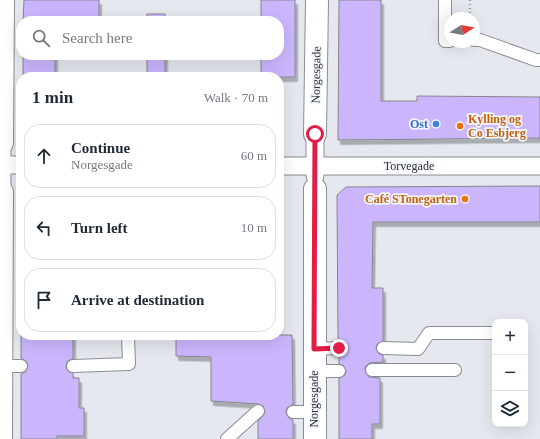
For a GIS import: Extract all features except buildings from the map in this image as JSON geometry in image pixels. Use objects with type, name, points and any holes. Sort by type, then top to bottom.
[{"type":"street","points":[[1,439],[6,372],[1,165],[3,0]]},
{"type":"street","name":"Norgesgade","points":[[314,439],[317,0]]},
{"type":"street","points":[[1,165],[16,165]]},
{"type":"street","name":"Torvegade","points":[[284,166],[540,166]]},
{"type":"lane","points":[[445,0],[445,12]]},
{"type":"lane","points":[[480,40],[536,60],[540,60]]},
{"type":"lane","points":[[383,348],[418,349],[429,333],[492,333]]},
{"type":"lane","points":[[73,366],[128,364],[128,340]]},
{"type":"lane","points":[[314,349],[339,348]]},
{"type":"lane","points":[[372,370],[455,370]]},
{"type":"lane","points":[[314,371],[339,371]]},
{"type":"lane","points":[[227,439],[258,411]]},
{"type":"lane","points":[[293,412],[315,412]]},
{"type":"path","points":[[470,0],[470,12]]},
{"type":"place","name":"Ost","points":[[436,124]]},
{"type":"place","name":"Kylling og Co Esbjerg","points":[[460,126]]},
{"type":"place","name":"Café STonegarten","points":[[465,199]]},
{"type":"route","points":[[315,134],[314,349],[339,348]]}]
